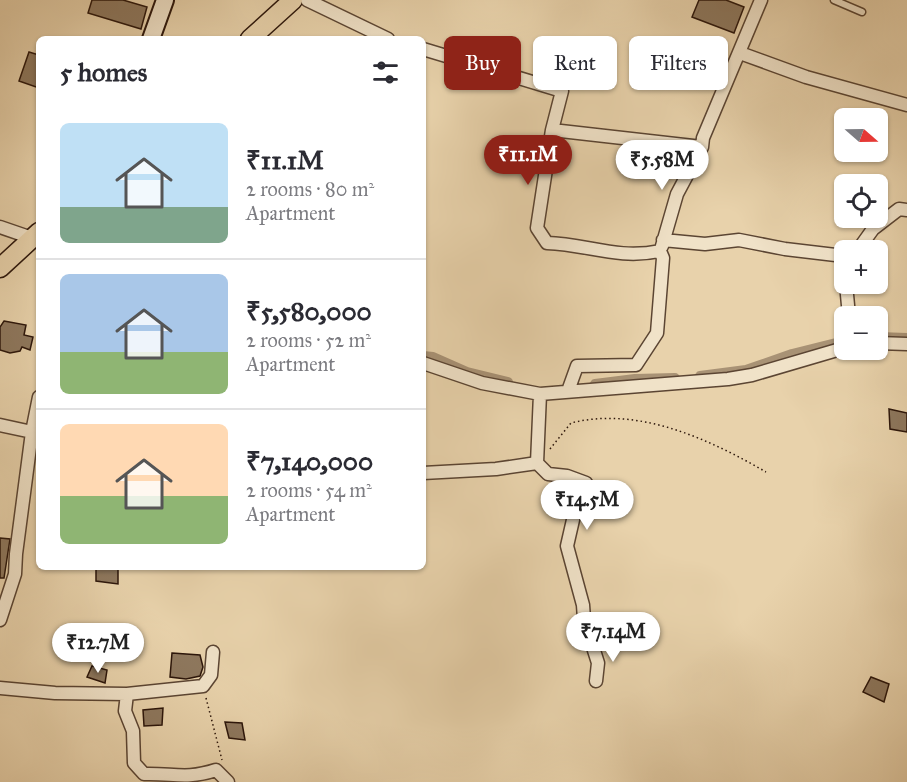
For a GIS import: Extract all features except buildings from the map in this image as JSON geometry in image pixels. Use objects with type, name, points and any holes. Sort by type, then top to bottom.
[{"type":"main road","points":[[152,36],[165,0]]},
{"type":"main road","points":[[253,36],[293,0]]},
{"type":"main road","points":[[0,268],[35,235]]},
{"type":"street","points":[[307,0],[378,36]]},
{"type":"street","points":[[568,391],[577,366],[636,365],[657,333],[662,245],[677,194],[702,147],[703,138],[740,54],[760,0]]},
{"type":"street","points":[[426,50],[562,91],[552,130],[537,228],[547,243],[570,244],[610,254],[662,245],[739,240],[785,249],[834,255]]},
{"type":"street","points":[[740,54],[806,77],[907,105]]},
{"type":"street","points":[[552,130],[702,147]]},
{"type":"street","points":[[865,240],[873,229],[899,209],[907,210]]},
{"type":"street","points":[[0,227],[35,235]]},
{"type":"street","points":[[888,343],[907,344]]},
{"type":"street","points":[[426,364],[482,383],[540,394],[728,379],[753,375],[834,351]]},
{"type":"street","points":[[540,394],[537,456],[548,474],[567,476],[586,483],[578,498],[567,546],[584,619],[598,663],[596,681]]},
{"type":"street","points":[[0,620],[15,574],[16,554],[35,447],[27,431],[36,406]]},
{"type":"street","points":[[5,427],[27,431]]},
{"type":"street","points":[[426,473],[496,469],[537,456]]},
{"type":"street","points":[[0,688],[55,693],[128,694],[203,686],[211,675],[213,652]]},
{"type":"street","points":[[128,694],[125,711],[133,731],[134,763],[144,774],[183,777],[198,776],[216,770],[228,782]]},
{"type":"lane","points":[[834,0],[862,12]]},
{"type":"path","points":[[537,456],[549,450],[571,423],[600,418],[626,419],[643,421],[693,437],[766,472]]},
{"type":"path","points":[[203,686],[222,760]]},
{"type":"waterway","points":[[888,337],[907,338]]},
{"type":"waterway","points":[[700,376],[746,370],[792,354],[834,344]]},
{"type":"waterway","points":[[426,356],[433,357],[467,372],[508,382]]},
{"type":"waterway","points":[[595,384],[635,379],[675,378]]}]
